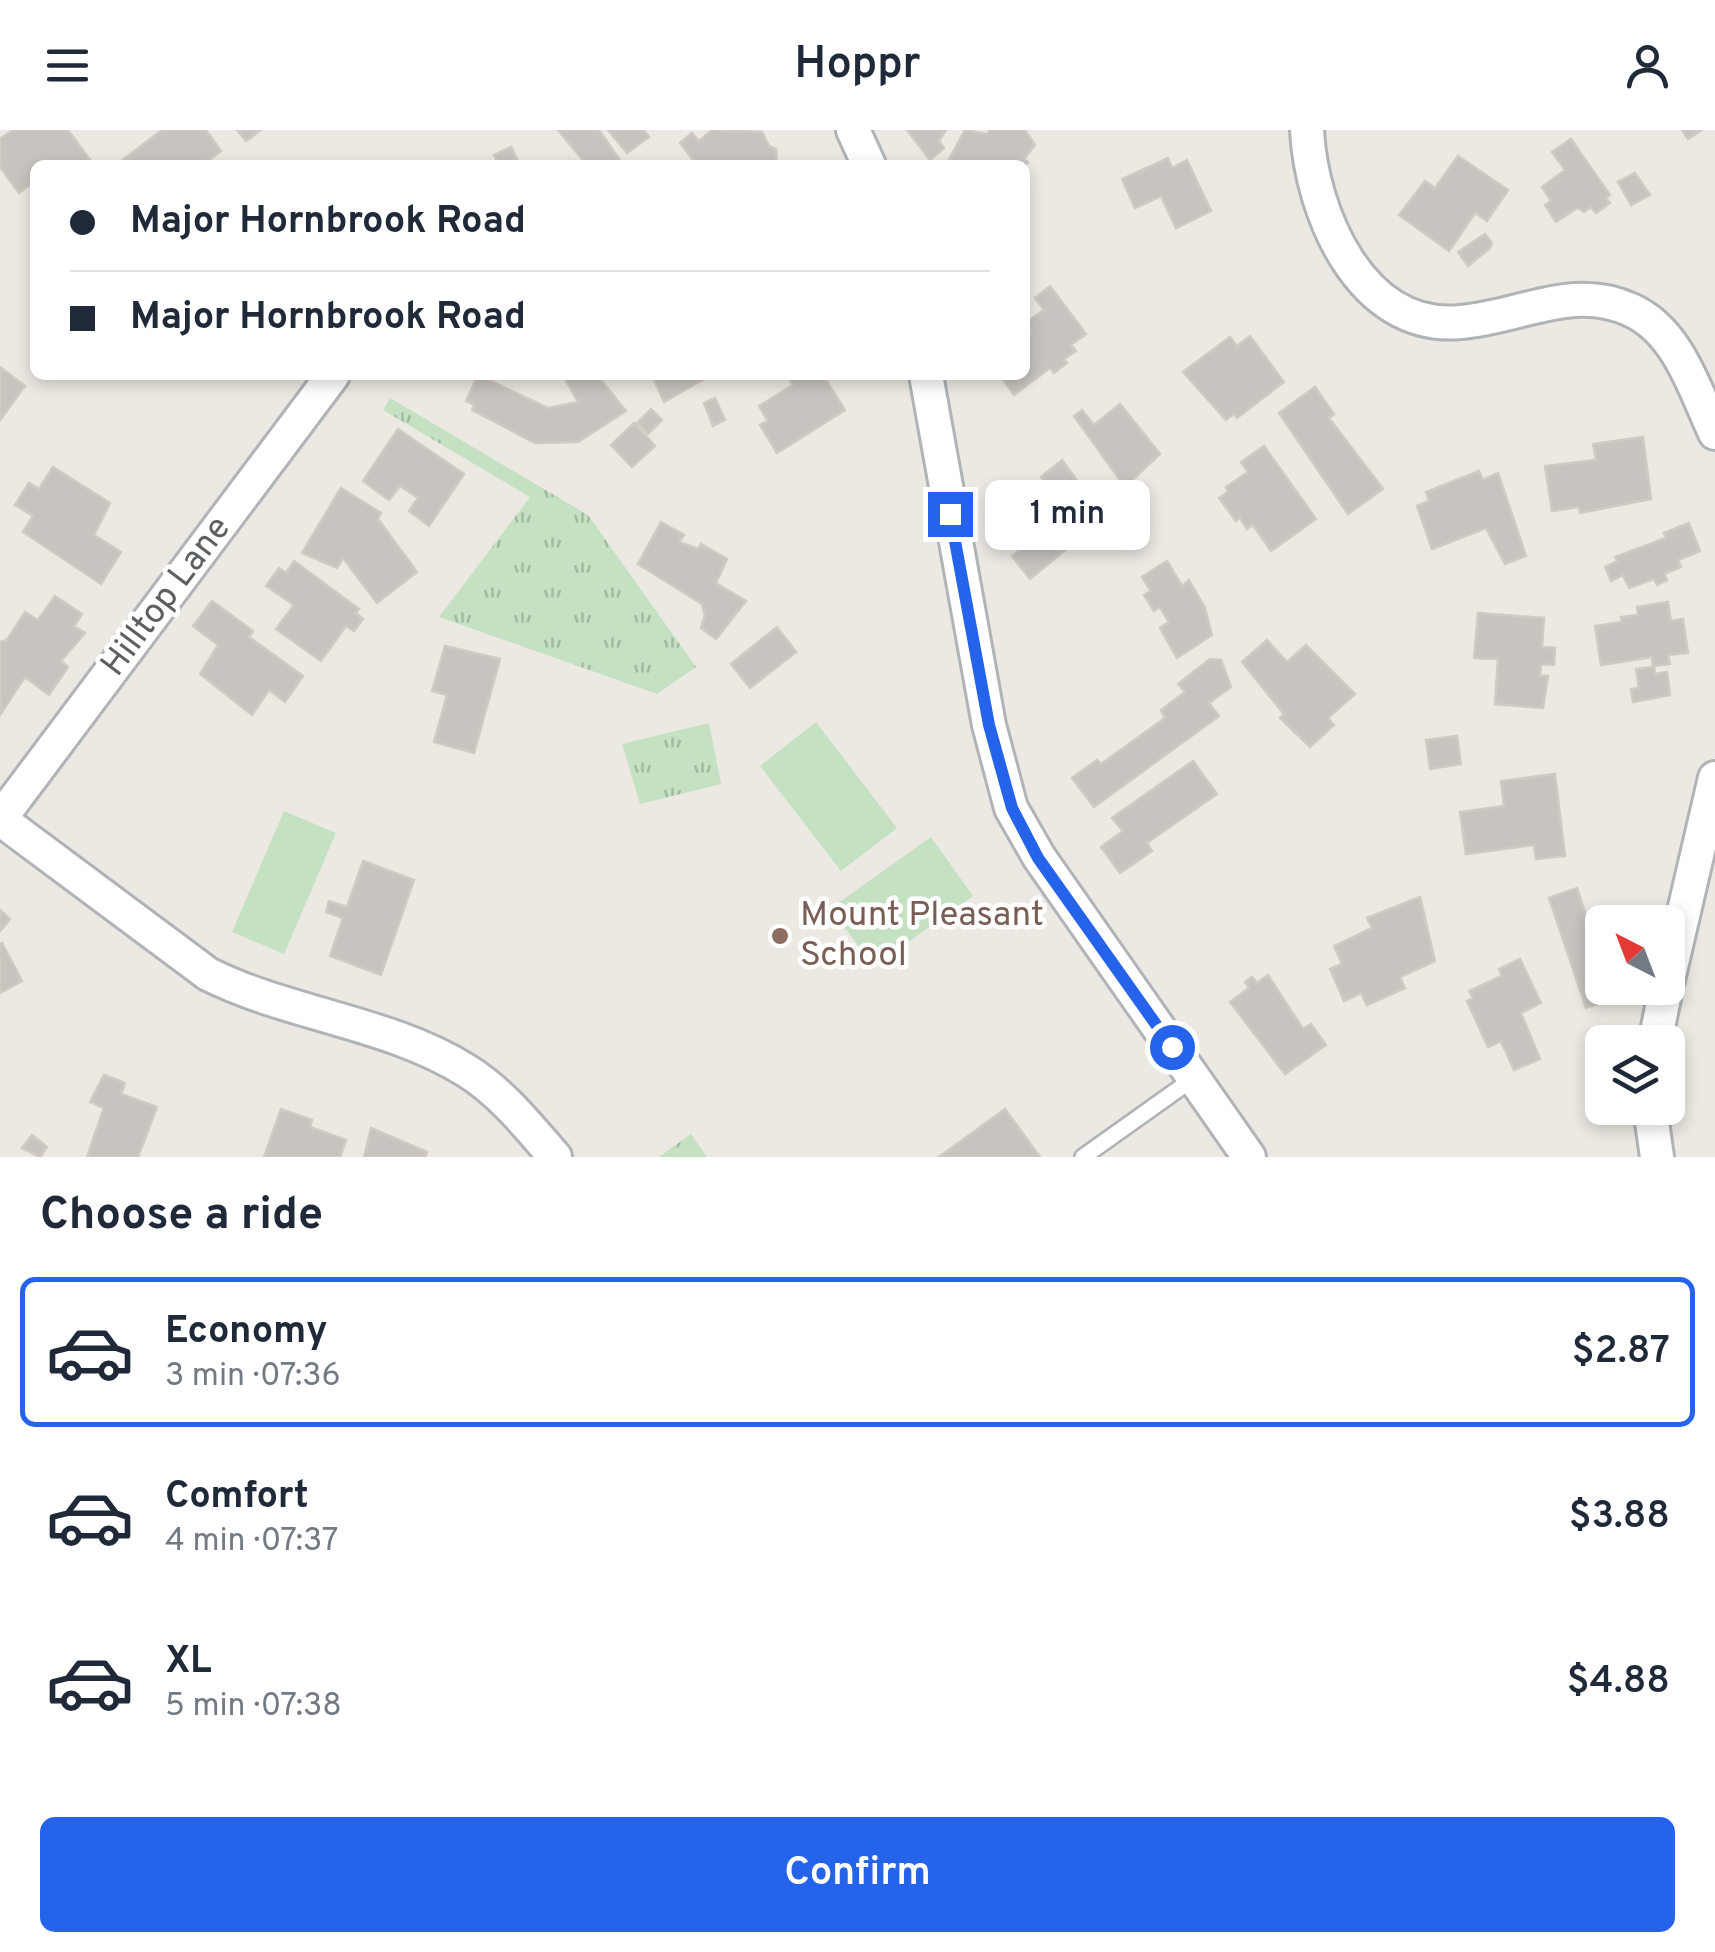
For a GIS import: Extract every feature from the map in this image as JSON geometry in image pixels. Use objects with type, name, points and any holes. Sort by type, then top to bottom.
[{"type":"street","points":[[853,130],[867,160]]},
{"type":"street","points":[[1306,130],[1319,206],[1334,239],[1352,268],[1392,303],[1414,314],[1458,323],[1552,300],[1597,298],[1633,311],[1668,339],[1715,433]]},
{"type":"street","name":"Hilltop Lane","points":[[0,819],[329,380]]},
{"type":"street","points":[[927,380],[979,677],[1012,808],[1038,858],[1249,1157]]},
{"type":"street","points":[[1685,907],[1715,778]]},
{"type":"street","points":[[0,819],[208,974],[241,991],[425,1050],[467,1071],[494,1090],[555,1157]]},
{"type":"street","points":[[1652,1125],[1657,1157]]},
{"type":"lane","points":[[1083,1157],[1194,1078]]},
{"type":"green space","points":[[390,398],[588,515],[696,667],[657,694],[439,617],[530,497],[383,410]]},
{"type":"green space","points":[[816,722],[897,828],[841,871],[760,766]]},
{"type":"green space","points":[[709,723],[721,784],[640,804],[622,744]]},
{"type":"green space","points":[[284,811],[336,833],[284,954],[232,932]]},
{"type":"green space","points":[[931,837],[973,896],[873,967],[831,908]]},
{"type":"green space","points":[[691,1134],[707,1157],[659,1157]]},
{"type":"building","points":[[13,130],[68,130],[90,160],[30,160],[30,185],[19,193],[0,167],[0,139]]},
{"type":"building","points":[[162,130],[206,130],[221,151],[209,160],[123,160]]},
{"type":"building","points":[[237,130],[261,130],[246,141]]},
{"type":"building","points":[[558,130],[599,130],[620,160],[583,160]]},
{"type":"building","points":[[608,130],[644,130],[649,137],[627,153]]},
{"type":"building","points":[[712,130],[762,132],[769,146],[776,149],[777,160],[693,160],[680,143],[692,133],[699,141]]},
{"type":"building","points":[[907,130],[946,130],[939,141],[944,148],[930,160]]},
{"type":"building","points":[[965,130],[987,134],[990,130],[1025,130],[1035,145],[1025,160],[949,160]]},
{"type":"building","points":[[1682,130],[1702,130],[1688,139]]},
{"type":"building","points":[[1571,139],[1610,195],[1606,198],[1610,203],[1596,213],[1591,207],[1584,212],[1577,208],[1556,222],[1545,205],[1551,201],[1542,187],[1565,170],[1552,152]]},
{"type":"building","points":[[511,147],[518,160],[496,160],[494,155]]},
{"type":"building","points":[[1458,156],[1508,190],[1487,221],[1475,213],[1449,251],[1399,215],[1425,181],[1435,188]]},
{"type":"building","points":[[1168,158],[1172,168],[1187,160],[1211,211],[1176,228],[1161,196],[1135,208],[1122,179]]},
{"type":"building","points":[[1635,173],[1650,195],[1631,205],[1618,182]]},
{"type":"building","points":[[1485,234],[1492,243],[1490,248],[1468,266],[1458,252]]},
{"type":"building","points":[[1050,286],[1086,334],[1071,345],[1076,351],[1064,359],[1067,363],[1054,373],[1050,368],[1014,395],[1004,380],[1030,380],[1030,320],[1044,310],[1035,298]]},
{"type":"building","points":[[1250,336],[1284,382],[1237,418],[1234,414],[1226,420],[1183,372],[1230,337],[1237,346]]},
{"type":"building","points":[[0,367],[25,386],[0,420]]},
{"type":"building","points":[[476,380],[489,380],[548,408],[578,402],[566,380],[601,380],[626,411],[578,442],[535,443],[472,410],[475,405],[466,401]]},
{"type":"building","points":[[654,380],[702,380],[664,402]]},
{"type":"building","points":[[790,380],[826,380],[845,410],[777,453],[760,425],[768,421],[759,406],[793,385]]},
{"type":"building","points":[[1315,387],[1334,414],[1329,418],[1383,489],[1348,514],[1279,413]]},
{"type":"building","points":[[715,398],[725,420],[713,426],[704,403]]},
{"type":"building","points":[[1120,404],[1160,454],[1125,487],[1074,416],[1082,410],[1094,425]]},
{"type":"building","points":[[651,409],[662,420],[648,434],[637,423]]},
{"type":"building","points":[[634,423],[655,446],[632,467],[611,445]]},
{"type":"building","points":[[398,429],[464,474],[429,526],[409,511],[418,498],[400,486],[389,500],[363,481]]},
{"type":"building","points":[[1643,437],[1651,499],[1580,513],[1579,507],[1552,511],[1545,466],[1596,460],[1593,444]]},
{"type":"building","points":[[1264,446],[1316,519],[1271,551],[1253,525],[1247,529],[1240,518],[1236,521],[1219,498],[1228,492],[1226,487],[1248,472],[1241,462]]},
{"type":"building","points":[[1062,460],[1096,506],[1090,511],[1086,506],[1058,531],[1070,546],[1030,579],[1012,556],[1030,543],[1010,517],[1051,490],[1041,477]]},
{"type":"building","points":[[53,467],[110,503],[94,535],[121,552],[101,584],[23,532],[33,516],[15,505],[29,483],[39,489]]},
{"type":"building","points":[[1479,471],[1483,480],[1498,473],[1526,556],[1505,564],[1486,528],[1432,549],[1417,506],[1429,501],[1426,492]]},
{"type":"building","points":[[341,488],[381,513],[378,519],[417,572],[377,603],[343,558],[337,568],[302,553]]},
{"type":"building","points":[[661,522],[684,535],[679,542],[698,549],[701,544],[727,559],[716,583],[746,601],[716,639],[701,628],[705,616],[702,604],[638,564]]},
{"type":"building","points":[[1689,523],[1700,551],[1678,560],[1681,567],[1664,574],[1667,580],[1657,585],[1654,579],[1629,588],[1623,575],[1611,581],[1605,567],[1618,561],[1615,557],[1666,538],[1664,533]]},
{"type":"building","points":[[294,561],[359,609],[356,613],[363,619],[354,631],[346,626],[321,661],[276,629],[294,605],[266,586],[279,568],[286,573]]},
{"type":"building","points":[[1167,561],[1182,586],[1189,580],[1205,608],[1212,635],[1177,658],[1160,628],[1169,622],[1160,607],[1154,611],[1144,595],[1151,591],[1142,577]]},
{"type":"building","points":[[55,596],[82,614],[74,626],[85,633],[61,661],[68,667],[49,695],[25,677],[0,715],[0,642],[7,640],[25,612],[38,620]]},
{"type":"building","points":[[212,601],[253,631],[249,637],[303,676],[285,702],[269,690],[252,715],[200,674],[218,645],[193,626]]},
{"type":"building","points":[[1668,602],[1671,621],[1683,619],[1688,653],[1668,655],[1670,664],[1653,666],[1652,657],[1601,665],[1595,626],[1638,615],[1637,607]]},
{"type":"building","points":[[1478,613],[1544,618],[1542,647],[1555,648],[1554,665],[1541,664],[1540,676],[1548,676],[1543,708],[1495,704],[1498,659],[1474,658]]},
{"type":"building","points":[[777,627],[796,652],[750,688],[731,664]]},
{"type":"building","points":[[1267,640],[1287,662],[1306,645],[1355,694],[1328,718],[1334,725],[1310,747],[1280,718],[1284,714],[1242,662]]},
{"type":"building","points":[[445,646],[500,659],[474,753],[434,742],[447,695],[432,691]]},
{"type":"building","points":[[1210,659],[1221,660],[1231,687],[1209,703],[1219,716],[1094,807],[1072,778],[1097,760],[1101,764],[1165,718],[1161,710],[1185,692],[1178,684]]},
{"type":"building","points":[[1654,667],[1655,674],[1667,672],[1670,695],[1633,702],[1631,689],[1639,688],[1636,669]]},
{"type":"building","points":[[1457,736],[1461,764],[1430,769],[1426,740]]},
{"type":"building","points":[[1193,761],[1217,794],[1147,843],[1152,851],[1120,873],[1101,847],[1123,831],[1112,818]]},
{"type":"building","points":[[1555,774],[1565,856],[1536,859],[1534,845],[1466,854],[1460,812],[1504,806],[1501,781]]},
{"type":"building","points":[[363,861],[414,880],[381,975],[330,956],[343,918],[326,912],[329,901],[347,907]]},
{"type":"building","points":[[1577,888],[1585,912],[1585,1005],[1595,1005],[1586,1008],[1549,898]]},
{"type":"building","points":[[1420,897],[1435,961],[1400,977],[1405,988],[1367,1005],[1361,993],[1344,1001],[1330,969],[1342,964],[1334,946],[1372,928],[1367,918]]},
{"type":"building","points":[[0,910],[10,919],[0,931]]},
{"type":"building","points":[[0,944],[22,981],[0,993]]},
{"type":"building","points":[[1520,959],[1541,1003],[1521,1013],[1540,1059],[1514,1070],[1501,1041],[1488,1047],[1467,1001],[1473,998],[1469,991],[1502,976],[1499,969]]},
{"type":"building","points":[[1268,975],[1303,1029],[1311,1024],[1326,1045],[1285,1074],[1230,1002],[1249,988],[1245,982],[1252,977],[1257,983]]},
{"type":"building","points":[[104,1075],[125,1083],[121,1094],[157,1107],[138,1157],[87,1157],[104,1108],[90,1102]]},
{"type":"building","points":[[281,1109],[312,1120],[310,1127],[346,1140],[340,1157],[264,1157]]},
{"type":"building","points":[[1005,1109],[1040,1157],[939,1157]]},
{"type":"building","points":[[371,1128],[427,1152],[425,1157],[364,1157]]},
{"type":"building","points":[[32,1135],[47,1147],[40,1157],[22,1148]]},
{"type":"place","name":"Mount Pleasant School","points":[[780,936]]},
{"type":"route","points":[[950,514],[989,725],[1012,808],[1038,858],[1172,1047]]}]
